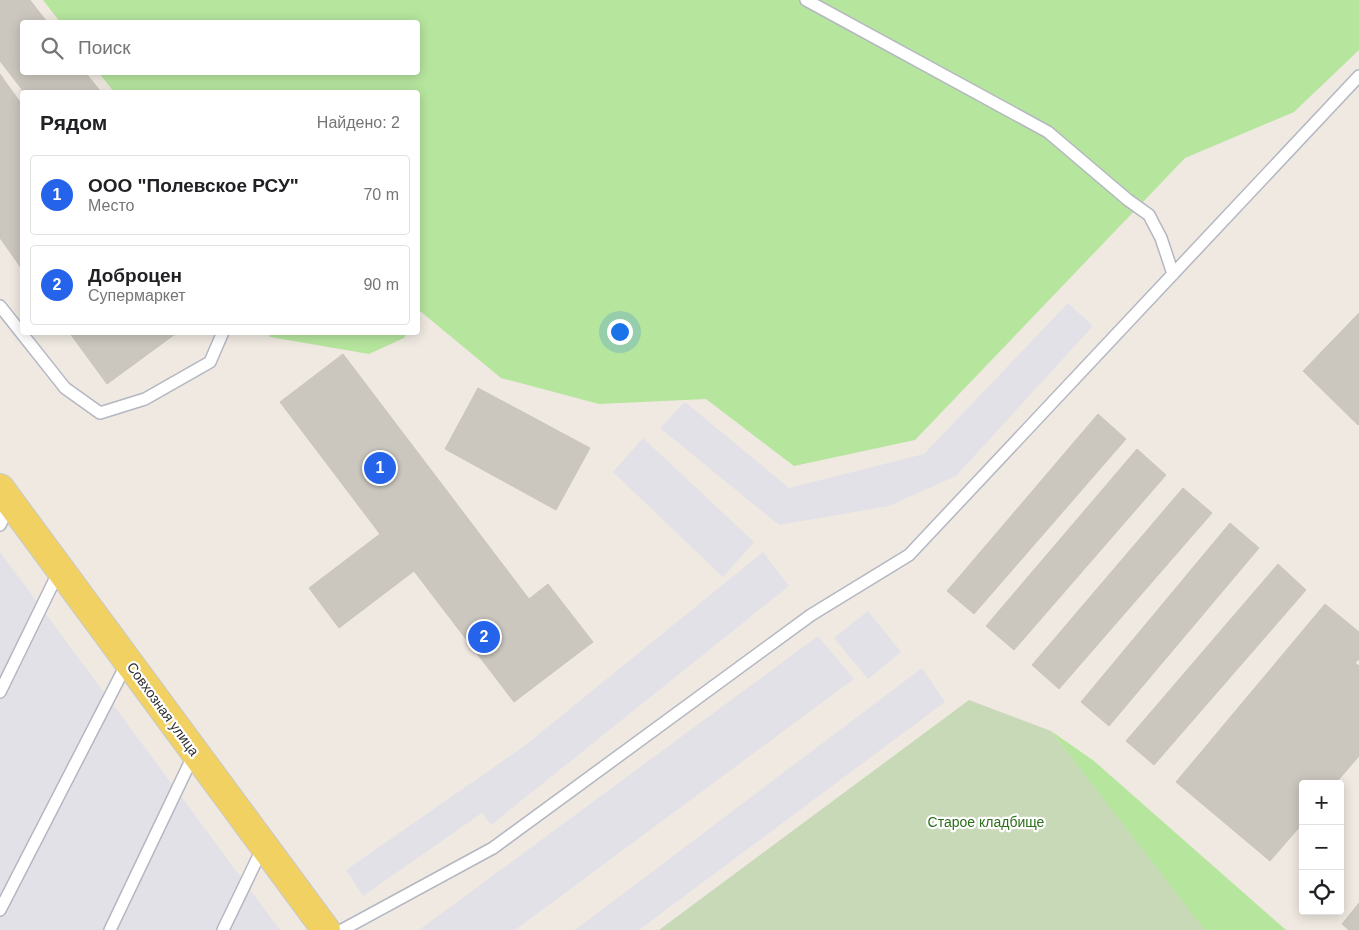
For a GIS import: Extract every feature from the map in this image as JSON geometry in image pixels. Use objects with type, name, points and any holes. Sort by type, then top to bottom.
[{"type":"main road","name":"Совхозная улица","points":[[4,505],[60,569],[326,930]]},
{"type":"lane","points":[[806,0],[1048,132],[1128,200],[1149,214],[1162,238],[1173,274]]},
{"type":"lane","points":[[342,930],[493,848],[811,615],[909,555],[1359,76]]},
{"type":"lane","points":[[0,306],[20,332]]},
{"type":"lane","points":[[23,335],[64,388],[100,413],[145,399],[210,362],[222,335]]},
{"type":"lane","points":[[0,692],[60,569]]},
{"type":"lane","points":[[0,910],[128,662]]},
{"type":"lane","points":[[110,930],[195,752]]},
{"type":"lane","points":[[223,930],[264,845]]},
{"type":"shaded area","points":[[1068,303],[1093,326],[956,476],[889,506],[779,525],[660,428],[685,402],[789,488],[924,454]]},
{"type":"shaded area","points":[[643,438],[754,542],[723,577],[613,472]]},
{"type":"shaded area","points":[[0,552],[280,930],[0,930]]},
{"type":"shaded area","points":[[763,552],[789,586],[491,825],[482,813],[363,896],[346,870],[523,747]]},
{"type":"shaded area","points":[[868,611],[901,652],[868,679],[834,638]]},
{"type":"shaded area","points":[[818,636],[854,679],[515,930],[419,930]]},
{"type":"shaded area","points":[[922,668],[945,702],[639,930],[575,930]]},
{"type":"green space","points":[[43,0],[1359,0],[1359,50],[1294,112],[1185,158],[915,440],[794,466],[706,399],[599,404],[501,378],[420,311],[420,90],[112,90],[101,75],[420,75],[420,20],[58,20]]},
{"type":"green space","points":[[269,335],[406,335],[404,338],[369,354],[270,337]]},
{"type":"green space","name":"Старое кладбище","points":[[969,700],[1051,731],[1205,930],[659,930]]},
{"type":"green space","points":[[1051,731],[1094,761],[1286,930],[1202,930]]},
{"type":"building","points":[[0,0],[30,0],[45,20],[20,20],[20,75],[87,75],[99,90],[22,90],[0,61]]},
{"type":"building","points":[[0,74],[20,102],[20,266],[0,238]]},
{"type":"building","points":[[1359,313],[1359,424],[1358,425],[1303,371]]},
{"type":"building","points":[[71,335],[174,335],[107,384]]},
{"type":"building","points":[[343,354],[529,599],[548,584],[593,642],[514,702],[414,571],[339,628],[309,588],[380,534],[280,402]]},
{"type":"building","points":[[478,388],[590,448],[556,510],[445,449]]},
{"type":"building","points":[[1098,414],[1126,439],[974,614],[947,591]]},
{"type":"building","points":[[1137,449],[1166,475],[1014,650],[986,626]]},
{"type":"building","points":[[1183,488],[1212,513],[1059,689],[1032,665]]},
{"type":"building","points":[[1230,523],[1259,548],[1109,726],[1081,702]]},
{"type":"building","points":[[1278,564],[1306,590],[1154,765],[1126,741]]},
{"type":"building","points":[[1325,604],[1359,632],[1359,659],[1355,663],[1359,666],[1359,756],[1338,780],[1299,780],[1299,828],[1270,861],[1176,782]]},
{"type":"building","points":[[1359,903],[1359,930],[1349,930],[1342,924]]},
{"type":"place","name":"ООО \"Полевское РСУ\"","points":[[380,468]]},
{"type":"place","name":"Доброцен","points":[[484,637]]}]
